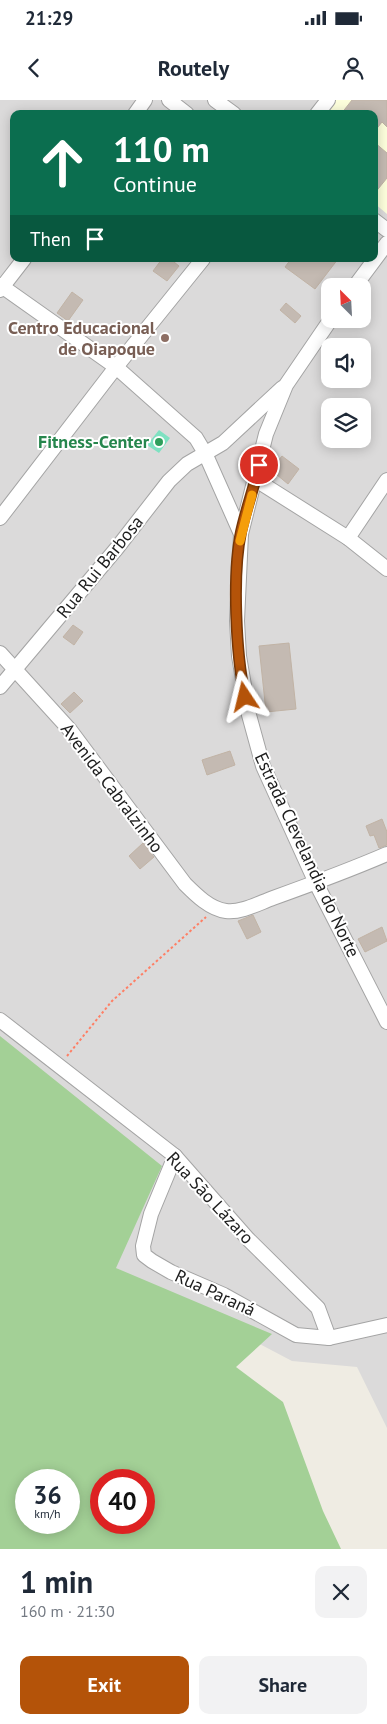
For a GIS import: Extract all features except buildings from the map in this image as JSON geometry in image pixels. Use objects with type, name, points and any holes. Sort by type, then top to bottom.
[{"type":"street","points":[[169,100],[183,110]]},
{"type":"street","points":[[216,100],[229,110]]},
{"type":"street","points":[[320,110],[328,100]]},
{"type":"street","points":[[22,262],[1,287],[116,367],[185,426],[196,438],[205,453],[241,534]]},
{"type":"street","points":[[0,518],[116,367],[201,262]]},
{"type":"street","points":[[361,278],[372,262]]},
{"type":"street","points":[[241,534],[266,434],[286,385],[325,328]]},
{"type":"street","name":"Rua Rui Barbosa","points":[[0,687],[117,548],[169,481],[187,464],[223,443],[286,385]]},
{"type":"street","points":[[256,480],[348,538],[387,569]]},
{"type":"street","points":[[348,538],[387,480]]},
{"type":"street","name":"Estrada Clevelandia do Norte","points":[[241,534],[237,621],[242,679],[249,715],[263,766],[316,883],[387,1022]]},
{"type":"street","name":"Avenida Cabralzinho","points":[[0,653],[70,730],[195,895],[216,908],[230,912],[316,883]]},
{"type":"street","points":[[316,883],[387,854]]},
{"type":"street","name":"Rua São Lázaro","points":[[0,1020],[175,1156],[248,1239],[318,1308],[329,1338]]},
{"type":"street","name":"Rua Paraná","points":[[175,1156],[151,1214],[143,1246],[144,1255],[171,1272],[198,1282],[274,1321],[285,1331],[308,1338],[329,1338],[387,1325]]},
{"type":"path","points":[[60,1066],[112,1000],[216,908]]},
{"type":"shaded area","points":[[0,100],[387,100],[387,1428],[357,1367],[292,1361],[116,1268],[0,1038]]},
{"type":"shaded area","points":[[336,100],[387,100],[387,214],[378,206],[378,110],[328,110]]},
{"type":"green space","name":"Fitness-Center","points":[[159,430],[170,438],[159,453],[147,445]]},
{"type":"green space","points":[[0,1036],[162,1166],[116,1268],[272,1334],[236,1367],[283,1402],[323,1511],[341,1549],[0,1549]]},
{"type":"slow traffic","points":[[240,541],[252,495]]},
{"type":"place","name":"Centro Educacional de Oiapoque","points":[[165,338]]},
{"type":"place","name":"Fitness-Center","points":[[159,442]]},
{"type":"route","points":[[245,697],[237,621],[238,575],[241,534],[259,465]]}]
